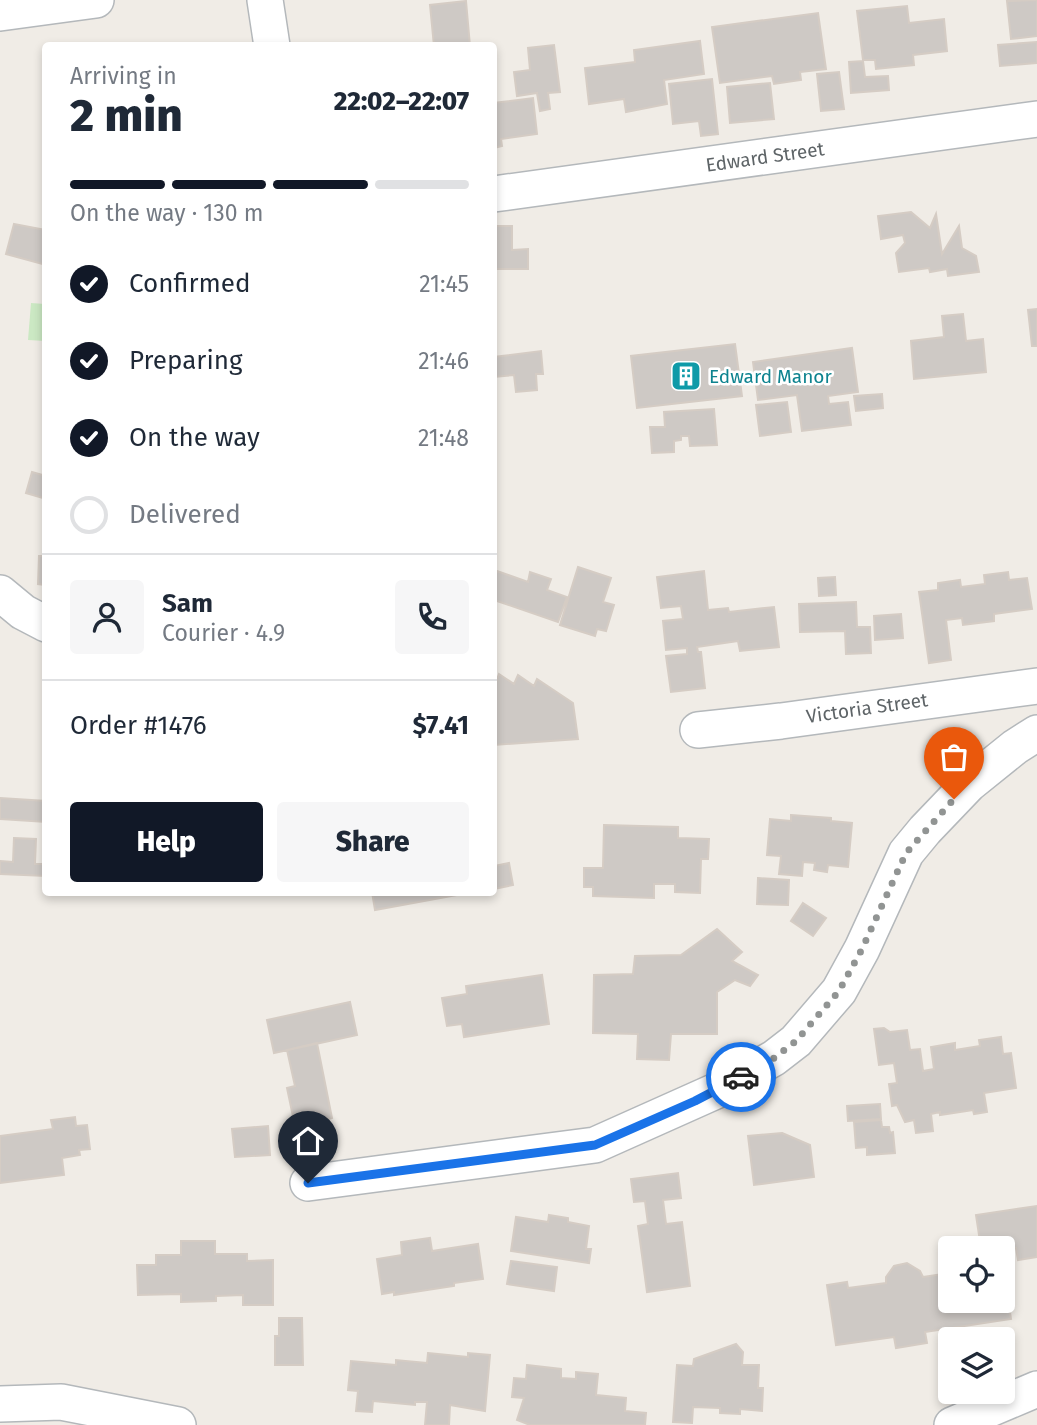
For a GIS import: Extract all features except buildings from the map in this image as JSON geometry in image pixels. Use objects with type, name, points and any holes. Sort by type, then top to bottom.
[{"type":"street","points":[[0,13],[96,0]]},
{"type":"street","points":[[265,0],[271,42]]},
{"type":"street","name":"Edward Street","points":[[497,194],[1037,119]]},
{"type":"street","points":[[0,593],[23,612],[42,622]]},
{"type":"street","name":"Victoria Street","points":[[698,730],[1037,685]]},
{"type":"street","points":[[308,1183],[595,1145],[718,1090],[774,1058],[796,1041],[839,991],[862,949],[906,853],[969,784],[1037,733]]},
{"type":"street","points":[[952,1425],[1037,1389]]},
{"type":"street","points":[[0,1404],[61,1402],[178,1425]]},
{"type":"green space","points":[[31,303],[42,304],[42,341],[28,340]]},
{"type":"way so far","points":[[741,1077],[774,1058],[796,1041],[839,991],[862,949],[906,853],[954,799]]},
{"type":"place","name":"Edward Manor","points":[[686,376]]},
{"type":"route","points":[[308,1183],[595,1145],[695,1101],[741,1077]]}]
